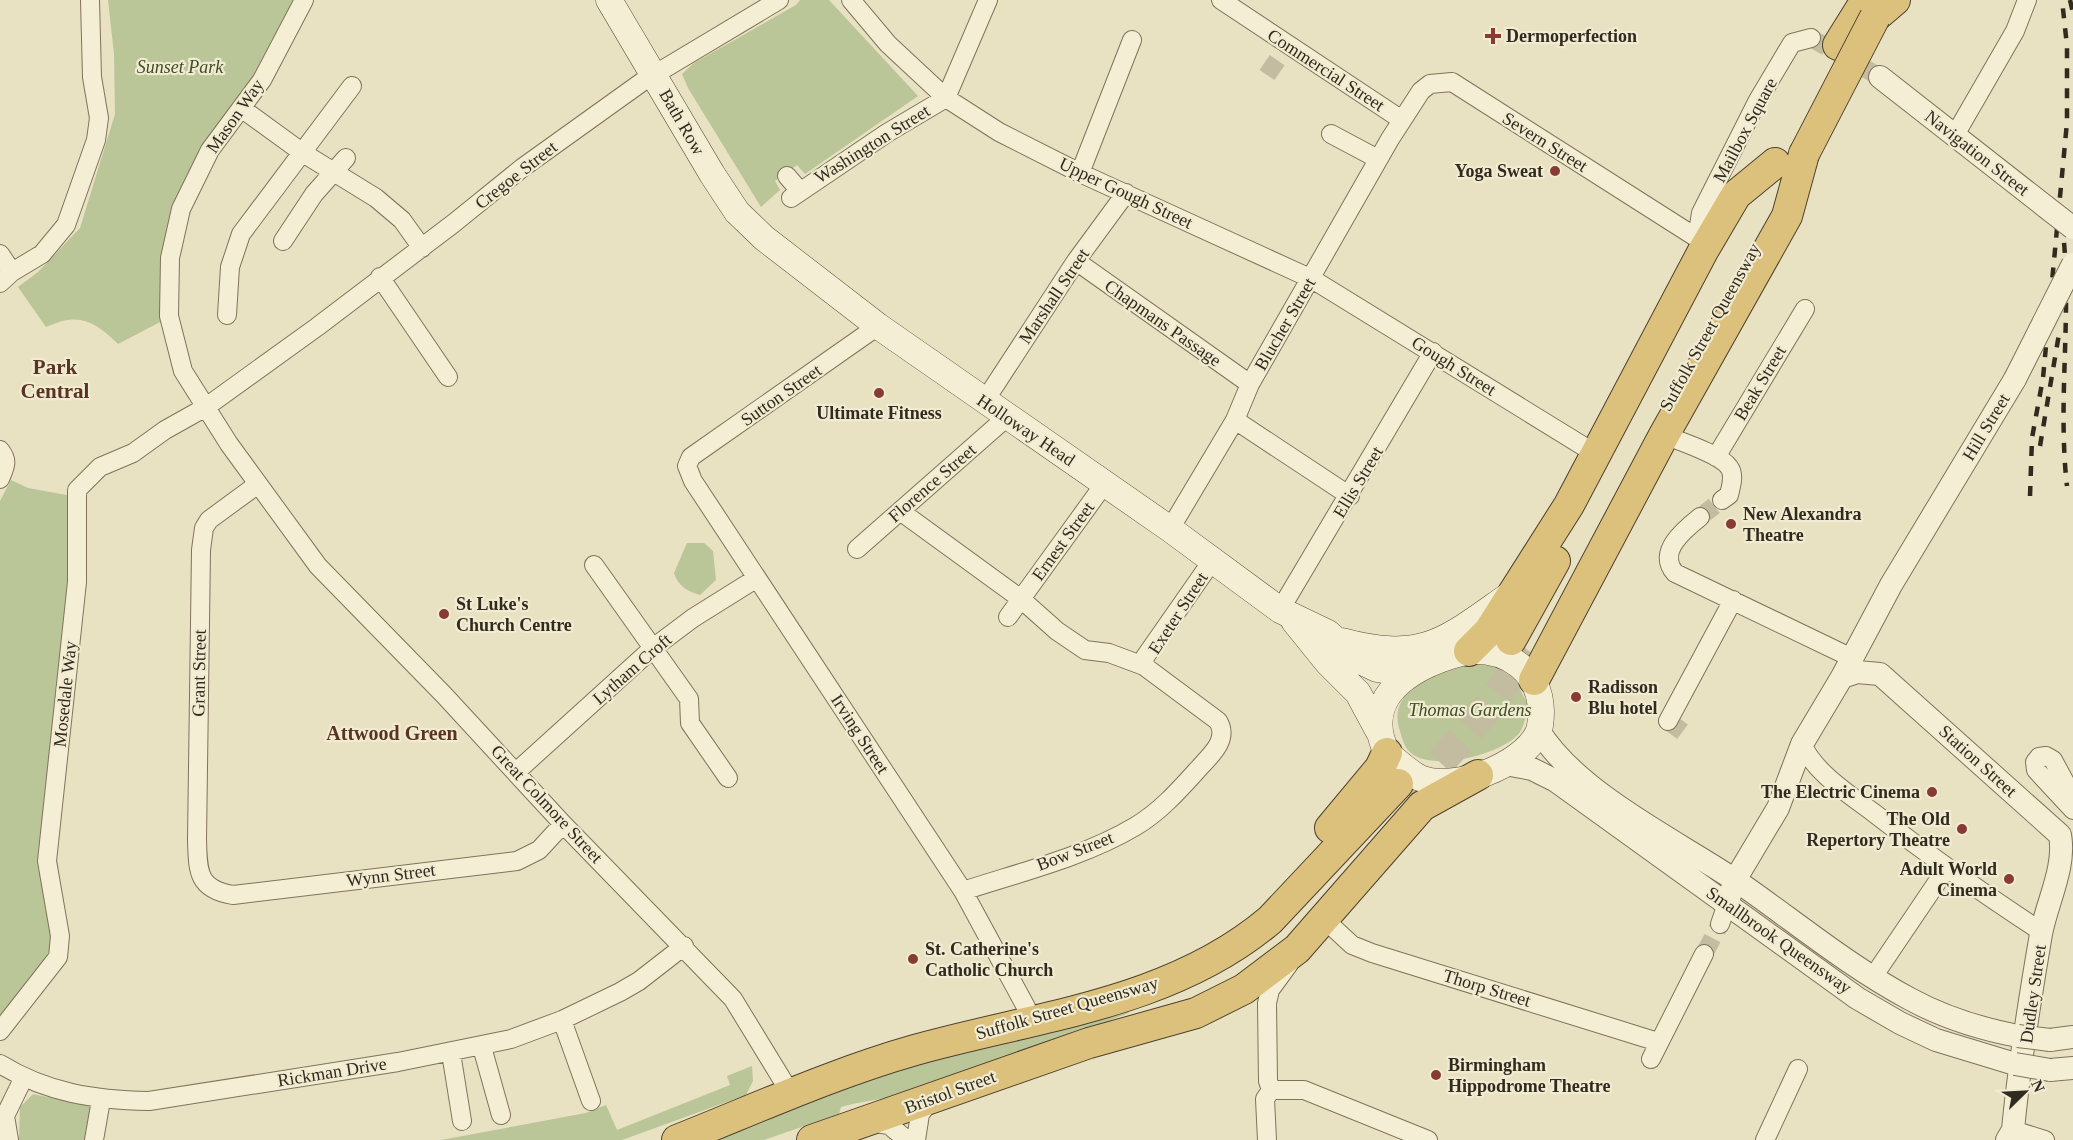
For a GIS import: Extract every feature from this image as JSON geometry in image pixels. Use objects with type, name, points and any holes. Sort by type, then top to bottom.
[{"type":"highway","points":[[1825,41],[1844,0]]},
{"type":"highway","name":"Suffolk Street Queensway","points":[[1789,153],[1825,41],[1880,4]]},
{"type":"highway","name":"Suffolk Street Queensway","points":[[1520,645],[1789,153],[1880,4]]},
{"type":"highway","points":[[1469,651],[1489,631],[1569,505],[1700,244],[1736,195],[1789,153]]},
{"type":"highway","points":[[1534,680],[1664,435],[1787,216],[1789,153]]},
{"type":"highway","points":[[1738,301],[1767,283]]},
{"type":"highway","points":[[677,1140],[791,1094],[914,1050],[944,1035],[1026,1007],[1152,969],[1215,939],[1242,922],[1265,903],[1308,854],[1375,775],[1383,742]]},
{"type":"highway","points":[[1089,1043],[1149,1028],[1220,1002],[1244,989],[1298,950],[1422,806],[1478,775]]},
{"type":"highway","name":"Suffolk Street Queensway","points":[[914,1050],[1149,989],[1219,957],[1249,939],[1404,790],[1281,941],[1261,957],[1089,1043]]},
{"type":"highway","name":"Bristol Street","points":[[812,1140],[1089,1043]]},
{"type":"main road","name":"Bath Row","points":[[609,0],[737,212],[764,238]]},
{"type":"main road","name":"Holloway Head","points":[[764,238],[878,326],[984,402],[1105,483],[1286,614],[1336,639],[1358,660],[1377,669],[1390,671],[1419,668]]},
{"type":"main road","points":[[1336,639],[1384,651],[1421,648],[1448,637],[1512,594]]},
{"type":"main road","name":"Holloway Head","points":[[1286,614],[1328,663],[1358,693],[1383,742]]},
{"type":"main road","points":[[1469,651],[1489,652],[1502,656],[1521,666],[1534,680],[1541,698],[1539,731],[1521,754],[1505,764],[1478,775],[1454,780],[1428,780],[1405,768],[1383,742],[1381,714],[1389,695],[1407,674],[1450,655],[1469,651]]},
{"type":"street","points":[[0,254],[6,277],[42,254],[66,225],[96,140],[99,118],[91,67],[90,0]]},
{"type":"street","name":"Mason Way","points":[[206,407],[183,371],[169,315],[170,258],[181,209],[210,150],[262,80],[304,0]]},
{"type":"street","name":"Cregoe Street","points":[[206,407],[422,248],[522,168],[654,74],[779,0]]},
{"type":"street","name":"Upper Gough Street","points":[[851,0],[888,44],[946,98],[999,132],[1080,173],[1312,279]]},
{"type":"street","name":"Washington Street","points":[[787,176],[795,194],[887,133],[946,98],[987,0]]},
{"type":"street","name":"Commercial Street","points":[[1221,0],[1283,50],[1402,120]]},
{"type":"street","points":[[1954,135],[2014,31],[2027,0]]},
{"type":"street","points":[[1080,173],[1132,40]]},
{"type":"street","name":"Mailbox Square","points":[[1700,244],[1701,213],[1758,100],[1792,43],[1825,41]]},
{"type":"street","name":"Navigation Street","points":[[1880,77],[2073,228]]},
{"type":"street","name":"Severn Street","points":[[1402,120],[1421,91],[1430,84],[1452,82],[1700,244]]},
{"type":"street","points":[[227,315],[230,267],[241,234],[352,86]]},
{"type":"street","points":[[241,108],[303,153],[340,165],[402,220],[422,248]]},
{"type":"street","name":"Blucher Street","points":[[1170,529],[1235,420],[1250,384],[1402,120]]},
{"type":"street","points":[[1331,134],[1378,159]]},
{"type":"street","points":[[283,241],[314,194],[340,165]]},
{"type":"street","name":"Marshall Street","points":[[984,402],[1076,261],[1126,193]]},
{"type":"street","name":"Chapmans Passage","points":[[1076,261],[1250,384]]},
{"type":"street","name":"Hill Street","points":[[1724,914],[1735,880],[1778,808],[1802,744],[1847,668],[1891,585],[2015,379],[2073,264]]},
{"type":"street","points":[[380,277],[448,377]]},
{"type":"street","name":"Gough Street","points":[[1312,279],[1596,454]]},
{"type":"street","name":"Beak Street","points":[[1716,457],[1805,309]]},
{"type":"street","name":"Sutton Street","points":[[687,466],[691,457],[878,326]]},
{"type":"street","name":"Ellis Street","points":[[1286,614],[1350,496],[1433,352]]},
{"type":"street","name":"Great Colmore Street","points":[[206,407],[258,484],[318,566],[733,999],[791,1094]]},
{"type":"street","name":"Mosedale Way","points":[[0,1031],[58,957],[60,936],[47,861],[77,582],[77,490],[100,467],[132,453],[165,430],[206,407]]},
{"type":"street","name":"Florence Street","points":[[857,549],[1006,417]]},
{"type":"street","points":[[1235,420],[1350,496]]},
{"type":"street","points":[[1664,435],[1716,457],[1729,467],[1733,478],[1729,495],[1722,500]]},
{"type":"street","points":[[0,450],[6,457],[6,464],[0,479]]},
{"type":"street","name":"Irving Street","points":[[687,466],[693,481],[963,891],[1026,1007]]},
{"type":"street","name":"Ernest Street","points":[[1008,617],[1105,483]]},
{"type":"street","name":"Grant Street","points":[[208,886],[198,870],[197,840],[201,550],[204,528],[209,520],[258,484]]},
{"type":"street","points":[[900,511],[1021,599],[1057,631],[1085,650],[1098,658],[1144,666]]},
{"type":"street","points":[[1700,517],[1681,532],[1669,551],[1671,568],[1684,578],[1733,600],[1847,668],[1857,672],[1880,674]]},
{"type":"street","name":"Exeter Street","points":[[1144,666],[1145,657],[1212,561]]},
{"type":"street","points":[[594,565],[689,699],[690,723],[728,778]]},
{"type":"street","name":"Lytham Croft","points":[[516,772],[653,648],[693,618],[757,578]]},
{"type":"street","name":"Hill Street","points":[[1880,674],[1869,651],[1891,585]]},
{"type":"street","points":[[1668,721],[1733,600]]},
{"type":"street","name":"Bow Street","points":[[963,891],[1098,846],[1137,825],[1171,799],[1209,758],[1222,738],[1222,729],[1218,721],[1144,666]]},
{"type":"street","name":"Station Street","points":[[1880,674],[2060,835],[2062,847],[2052,893]]},
{"type":"street","name":"Smallbrook Queensway","points":[[1539,731],[1560,759],[1594,789],[1735,880],[1873,977],[1944,1015],[2018,1036],[2050,1040],[2073,1037]]},
{"type":"street","points":[[1802,744],[1809,759],[1946,868],[2042,932]]},
{"type":"street","points":[[2073,797],[2053,760],[2046,756],[2039,757],[2035,762],[2036,770],[2073,810]]},
{"type":"street","name":"Smallbrook Queensway","points":[[1505,764],[1532,769],[1556,781],[1724,914],[1899,1023],[1936,1040],[2015,1064],[2050,1070],[2073,1068]]},
{"type":"street","name":"Wynn Street","points":[[208,886],[219,892],[233,894],[517,861],[539,850],[563,824]]},
{"type":"street","points":[[1873,977],[1946,868]]},
{"type":"street","name":"Dudley Street","points":[[2010,1135],[2042,932],[2052,893]]},
{"type":"street","name":"Thorp Street","points":[[1324,920],[1352,945],[1372,954],[1658,1042]]},
{"type":"street","name":"Rickman Drive","points":[[0,1064],[23,1079],[50,1088],[101,1100],[149,1101],[451,1053],[482,1047],[562,1020],[639,981],[684,946]]},
{"type":"street","points":[[1267,1140],[1265,1100],[1271,1090],[1268,1081],[1267,1003],[1270,990],[1283,975],[1298,950]]},
{"type":"street","points":[[1651,1059],[1704,954]]},
{"type":"street","points":[[562,1020],[591,1101]]},
{"type":"street","points":[[482,1047],[501,1115]]},
{"type":"street","points":[[451,1053],[462,1121]]},
{"type":"street","points":[[1765,1140],[1798,1069]]},
{"type":"street","points":[[6,1137],[5,1116],[23,1079]]},
{"type":"street","points":[[1271,1090],[1304,1090],[1428,1140]]},
{"type":"street","points":[[916,1140],[920,1114],[932,1099]]},
{"type":"street","points":[[94,1140],[101,1100]]},
{"type":"street","points":[[865,1122],[889,1125],[907,1140]]},
{"type":"street","points":[[2010,1135],[2045,1140]]},
{"type":"green space","name":"Sunset Park","points":[[108,0],[294,0],[254,81],[205,140],[194,167],[164,320],[118,344],[93,324],[77,319],[57,322],[46,327],[18,287],[38,272],[80,228],[115,114],[114,54]]},
{"type":"green space","points":[[800,0],[829,0],[918,96],[805,174],[797,165],[775,181],[780,190],[761,207],[688,88],[682,74],[694,63],[796,5]]},
{"type":"green space","points":[[11,480],[28,488],[72,496],[68,582],[43,814],[54,945],[0,1019],[0,501]]},
{"type":"green space","points":[[687,543],[704,543],[713,551],[716,580],[700,595],[684,587],[674,573]]},
{"type":"green space","name":"Thomas Gardens","points":[[1472,664],[1502,670],[1518,686],[1528,705],[1520,732],[1500,747],[1468,758],[1435,761],[1411,753],[1404,744],[1399,728],[1398,714],[1402,702],[1420,683],[1446,671]]},
{"type":"green space","points":[[1126,1009],[1129,1013],[987,1069],[893,1097],[841,1107],[839,1114],[764,1140],[706,1140],[860,1079]]},
{"type":"green space","points":[[752,1066],[753,1081],[746,1095],[622,1140],[441,1140],[586,1113],[606,1105],[617,1130],[730,1085],[727,1076]]},
{"type":"green space","points":[[33,1094],[90,1106],[88,1140],[19,1140],[20,1107]]},
{"type":"tunnel","points":[[1811,38],[1880,77]]},
{"type":"tunnel","points":[[1267,75],[1280,56]]},
{"type":"tunnel","points":[[1700,517],[1722,500]]},
{"type":"tunnel","points":[[1410,796],[1475,724],[1529,651]]},
{"type":"tunnel","points":[[1668,721],[1687,735]]},
{"type":"tunnel","points":[[1704,954],[1720,924]]},
{"type":"railway","points":[[2030,496],[2032,438],[2043,378],[2067,122],[2067,46],[2062,0]]},
{"type":"railway","points":[[2070,0],[2073,13]]},
{"type":"railway","points":[[2062,223],[2066,289],[2064,453],[2067,486]]},
{"type":"railway","points":[[2040,446],[2060,328]]},
{"type":"place","name":"Dermoperfection","points":[[1493,36]]},
{"type":"place","name":"Yoga Sweat","points":[[1555,171]]},
{"type":"place","name":"Ultimate Fitness","points":[[879,393]]},
{"type":"place","name":"New Alexandra Theatre","points":[[1731,524]]},
{"type":"place","name":"St Luke's Church Centre","points":[[444,614]]},
{"type":"place","name":"Radisson Blu hotel","points":[[1576,697]]},
{"type":"place","name":"The Electric Cinema","points":[[1932,792]]},
{"type":"place","name":"The Old Repertory Theatre","points":[[1962,829]]},
{"type":"place","name":"Adult World Cinema","points":[[2009,879]]},
{"type":"place","name":"St. Catherine's Catholic Church","points":[[913,959]]},
{"type":"place","name":"Birmingham Hippodrome Theatre","points":[[1436,1075]]},
{"type":"district","name":"Park Central","points":[[55,379]]},
{"type":"district","name":"Attwood Green","points":[[392,733]]}]
